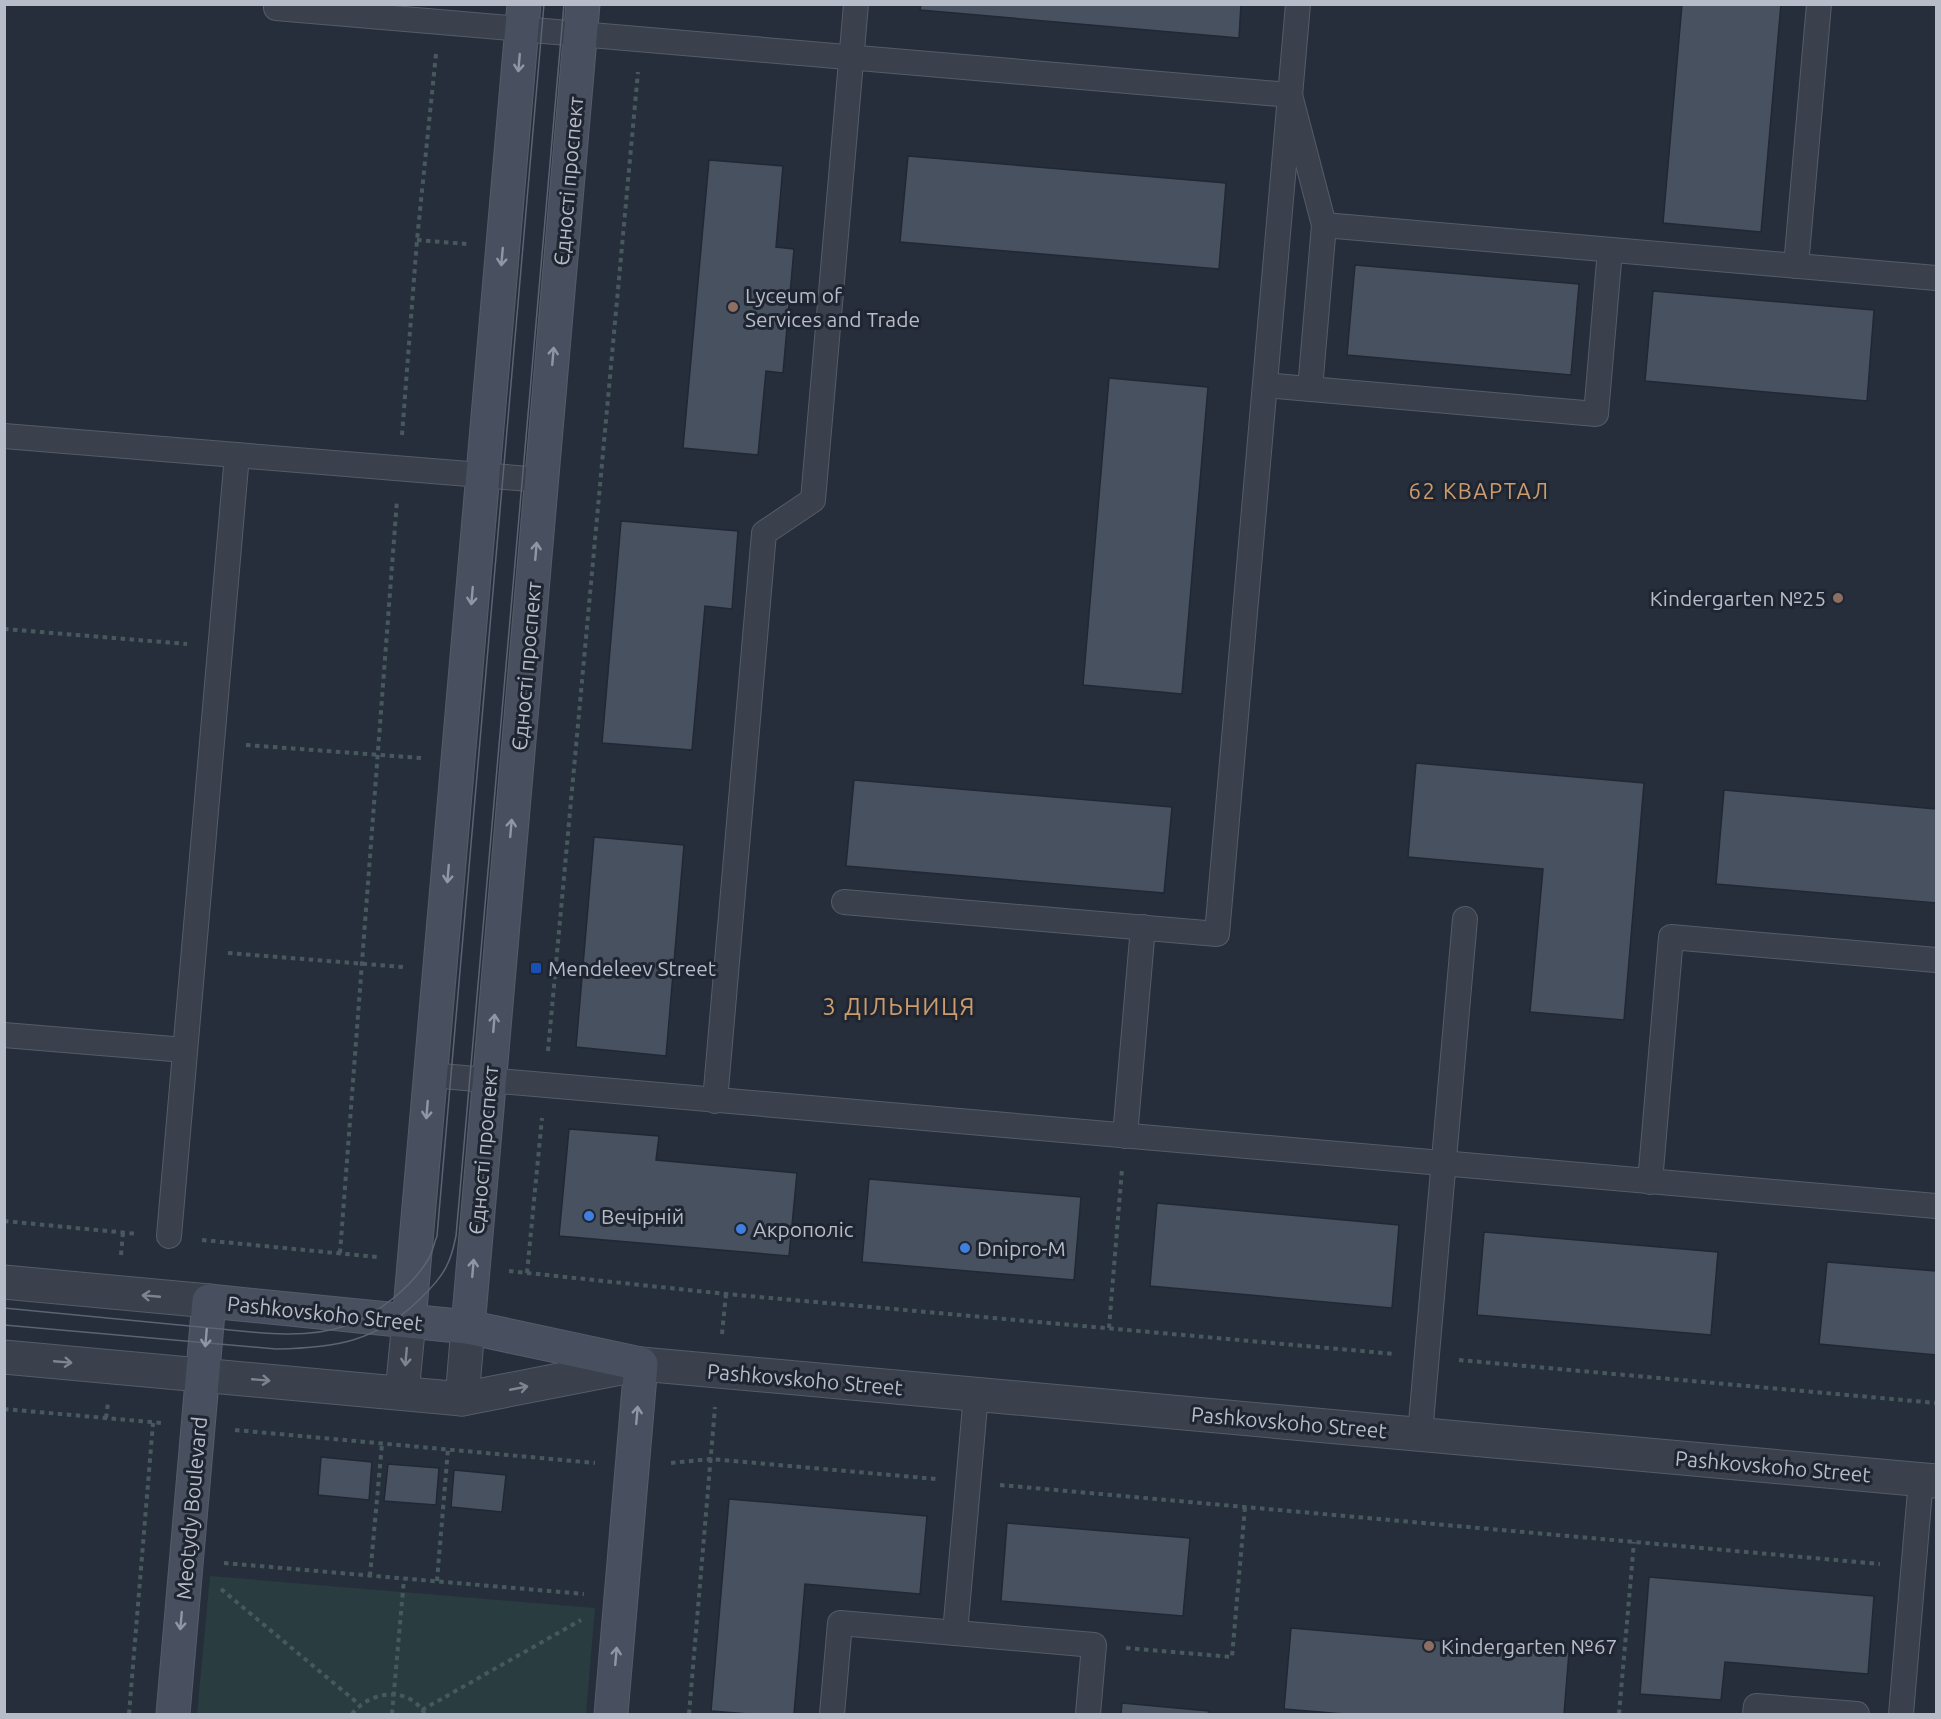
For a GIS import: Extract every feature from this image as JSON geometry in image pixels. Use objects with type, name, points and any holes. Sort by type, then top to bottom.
[{"type":"main road","points":[[409,1321],[523,17]]},
{"type":"main road","name":"Єдності проспект","points":[[468,1327],[582,19]]},
{"type":"main road","name":"Pashkovskoho Street","points":[[209,1301],[468,1327],[641,1364]]},
{"type":"main road","name":"Meotydy Boulevard","points":[[173,1714],[209,1301]]},
{"type":"main road","points":[[610,1714],[641,1364]]},
{"type":"street","name":"Pashkovskoho Street","points":[[4,1282],[209,1301]]},
{"type":"street","points":[[402,1393],[409,1321]]},
{"type":"street","points":[[462,1399],[468,1327]]},
{"type":"street","name":"Pashkovskoho Street","points":[[4,1357],[462,1399],[641,1364],[1929,1480]]},
{"type":"lane","points":[[276,4],[276,8],[440,21],[523,17],[582,19],[640,39],[1290,95]]},
{"type":"lane","points":[[715,1101],[764,533],[813,500],[856,4]]},
{"type":"lane","points":[[844,902],[1217,934],[1298,4]]},
{"type":"lane","points":[[1796,266],[1819,4]]},
{"type":"lane","points":[[1290,95],[1324,225],[1310,389]]},
{"type":"lane","points":[[1324,225],[1936,278]]},
{"type":"lane","points":[[1265,385],[1596,414],[1610,250]]},
{"type":"lane","points":[[4,436],[542,480]]},
{"type":"lane","points":[[168,1236],[237,455]]},
{"type":"lane","points":[[1420,1434],[1465,919]]},
{"type":"lane","points":[[1125,1136],[1143,927]]},
{"type":"lane","points":[[1650,1182],[1671,937],[1936,960]]},
{"type":"lane","points":[[4,1035],[185,1050]]},
{"type":"lane","points":[[430,1076],[1936,1206]]},
{"type":"lane","points":[[956,1633],[976,1394]]},
{"type":"lane","points":[[1901,1714],[1913,1567],[1929,1480]]},
{"type":"lane","points":[[832,1714],[840,1623],[1094,1645],[1088,1714]]},
{"type":"lane","points":[[1755,1714],[1756,1706],[1857,1714]]},
{"type":"path","points":[[340,1253],[417,240],[440,21]]},
{"type":"path","points":[[640,39],[527,1273],[726,1294],[1936,1403]]},
{"type":"path","points":[[417,240],[503,247]]},
{"type":"path","points":[[4,629],[220,646]]},
{"type":"path","points":[[212,742],[458,761]]},
{"type":"path","points":[[194,950],[440,970]]},
{"type":"path","points":[[1109,1328],[1125,1136]]},
{"type":"path","points":[[4,1409],[633,1466]]},
{"type":"path","points":[[129,1714],[153,1422]]},
{"type":"path","points":[[370,1576],[382,1444]]},
{"type":"path","points":[[437,1581],[448,1449]]},
{"type":"path","points":[[689,1714],[711,1459],[1913,1567]]},
{"type":"path","points":[[1094,1645],[1232,1657],[1245,1507]]},
{"type":"path","points":[[1619,1714],[1634,1542]]},
{"type":"path","points":[[186,1560],[621,1597]]},
{"type":"path","points":[[186,1560],[360,1705]]},
{"type":"path","points":[[392,1714],[404,1579]]},
{"type":"path","points":[[352,1714],[360,1705],[375,1696],[393,1694],[409,1699],[424,1712],[621,1597]]},
{"type":"shaded area","points":[[210,1576],[595,1608],[586,1714],[197,1714]]},
{"type":"building","points":[[921,4],[1241,4],[1239,38],[920,10]]},
{"type":"building","points":[[1682,4],[1781,4],[1761,232],[1663,223]]},
{"type":"building","points":[[908,156],[1226,183],[1219,269],[900,242]]},
{"type":"building","points":[[709,160],[783,166],[776,247],[794,249],[783,373],[766,371],[758,455],[683,448]]},
{"type":"building","points":[[1355,265],[1579,284],[1571,375],[1347,355]]},
{"type":"building","points":[[1653,291],[1874,310],[1867,401],[1645,381]]},
{"type":"building","points":[[1109,378],[1208,387],[1182,694],[1083,685]]},
{"type":"building","points":[[621,521],[738,531],[732,609],[705,606],[692,750],[602,743]]},
{"type":"building","points":[[1416,763],[1644,783],[1624,1020],[1530,1012],[1543,869],[1408,857]]},
{"type":"building","points":[[854,780],[1172,807],[1164,893],[846,866]]},
{"type":"building","points":[[1724,790],[1936,809],[1936,903],[1716,884]]},
{"type":"building","points":[[594,837],[684,845],[666,1056],[576,1047]]},
{"type":"building","points":[[569,1129],[659,1136],[656,1160],[797,1173],[789,1256],[559,1236]]},
{"type":"building","points":[[869,1179],[1081,1197],[1074,1280],[862,1262]]},
{"type":"building","points":[[1157,1203],[1399,1225],[1392,1308],[1150,1286]]},
{"type":"building","points":[[1484,1232],[1718,1252],[1711,1335],[1477,1315]]},
{"type":"building","points":[[1827,1262],[1936,1271],[1936,1355],[1819,1344]]},
{"type":"building","points":[[321,1457],[372,1462],[369,1500],[318,1495]]},
{"type":"building","points":[[388,1464],[439,1468],[436,1505],[384,1501]]},
{"type":"building","points":[[454,1470],[506,1475],[502,1512],[451,1507]]},
{"type":"building","points":[[729,1499],[927,1516],[920,1594],[805,1584],[794,1714],[711,1711]]},
{"type":"building","points":[[1007,1523],[1190,1538],[1183,1616],[1001,1601]]},
{"type":"building","points":[[1649,1577],[1874,1596],[1868,1674],[1725,1662],[1721,1700],[1640,1694]]},
{"type":"building","points":[[1291,1628],[1569,1652],[1564,1714],[1344,1714],[1284,1709]]},
{"type":"building","points":[[1122,1703],[1209,1711],[1208,1714],[1121,1714]]},
{"type":"tram line","points":[[4,1308],[254,1332],[292,1334],[328,1331],[357,1321],[393,1299],[422,1269],[432,1253],[437,1236],[544,4]]},
{"type":"tram line","points":[[4,1325],[276,1349],[317,1347],[354,1340],[387,1325],[428,1291],[443,1273],[449,1260],[456,1236],[564,4]]},
{"type":"place","name":"Lyceum of Services and Trade","points":[[733,307]]},
{"type":"place","name":"Kindergarten №25","points":[[1838,598]]},
{"type":"place","name":"Mendeleev Street","points":[[536,968]]},
{"type":"place","name":"Вечірній","points":[[589,1216]]},
{"type":"place","name":"Акрополіс","points":[[741,1229]]},
{"type":"place","name":"Dnipro-M","points":[[965,1248]]},
{"type":"place","name":"Kindergarten №67","points":[[1429,1646]]},
{"type":"district","name":"62 КВАРТАЛ","points":[[1479,490]]},
{"type":"district","name":"3 ДІЛЬНИЦЯ","points":[[899,1006]]}]
